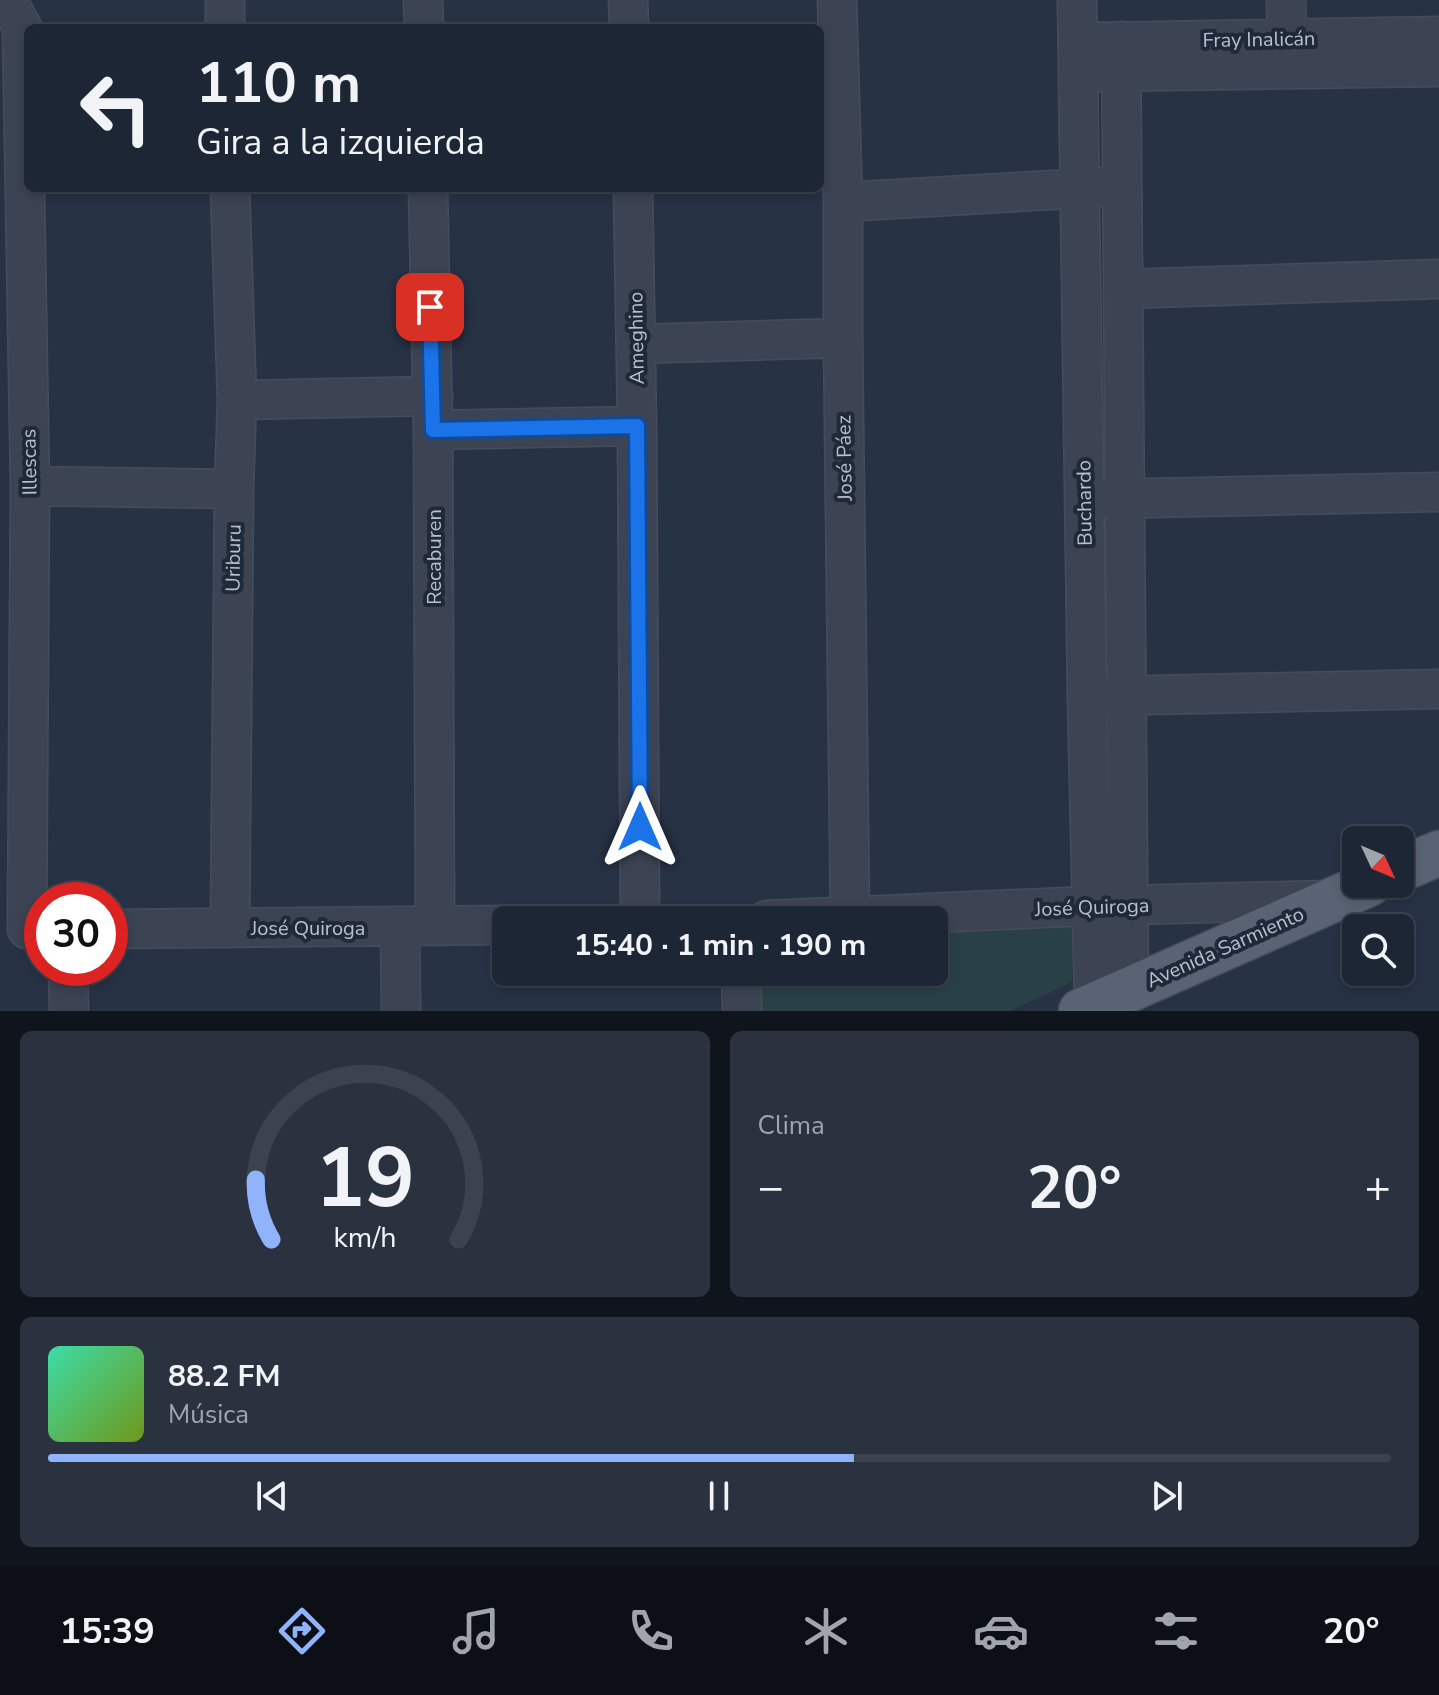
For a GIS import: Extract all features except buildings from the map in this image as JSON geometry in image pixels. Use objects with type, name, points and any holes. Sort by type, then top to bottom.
[{"type":"main road","points":[[1414,864],[1439,853]]},
{"type":"main road","name":"Avenida Sarmiento","points":[[1101,1002],[1342,896]]},
{"type":"street","name":"Illescas","points":[[7,0],[22,27],[24,142]]},
{"type":"street","points":[[225,0],[225,24]]},
{"type":"street","points":[[423,0],[424,24]]},
{"type":"street","points":[[628,0],[629,24]]},
{"type":"street","name":"José Páez","points":[[837,0],[843,202],[850,906]]},
{"type":"street","name":"Buchardo","points":[[1077,0],[1090,906],[1101,1002]]},
{"type":"street","points":[[1286,0],[1287,38]]},
{"type":"street","name":"Fray Inalicán","points":[[1121,57],[1287,38],[1439,36]]},
{"type":"street","name":"Fray Inalicán","points":[[1078,57],[1439,67]]},
{"type":"street","name":"Buchardo","points":[[1101,1002],[1128,905],[1121,57]]},
{"type":"street","points":[[843,202],[1122,185]]},
{"type":"street","name":"Illescas","points":[[23,929],[30,486],[25,192]]},
{"type":"street","name":"Uriburu","points":[[230,192],[237,400],[230,928]]},
{"type":"street","name":"Recaburen","points":[[401,1011],[418,926],[433,413],[428,192]]},
{"type":"street","name":"Ameghino","points":[[633,192],[637,344],[640,906]]},
{"type":"street","points":[[1123,289],[1439,279]]},
{"type":"street","points":[[637,344],[843,338]]},
{"type":"street","points":[[237,400],[637,426]]},
{"type":"street","points":[[30,486],[234,489]]},
{"type":"street","points":[[1084,498],[1439,492]]},
{"type":"street","points":[[1087,696],[1439,689]]},
{"type":"street","name":"José Quiroga","points":[[948,913],[1342,893]]},
{"type":"street","name":"José Quiroga","points":[[128,929],[492,925]]},
{"type":"street","points":[[68,986],[69,1011]]},
{"type":"street","points":[[741,986],[742,1011]]},
{"type":"green space","points":[[1073,920],[1072,982],[1011,1011],[761,1011],[760,986],[948,986],[948,928]]},
{"type":"route","points":[[430,307],[433,430],[637,426],[640,827]]}]
